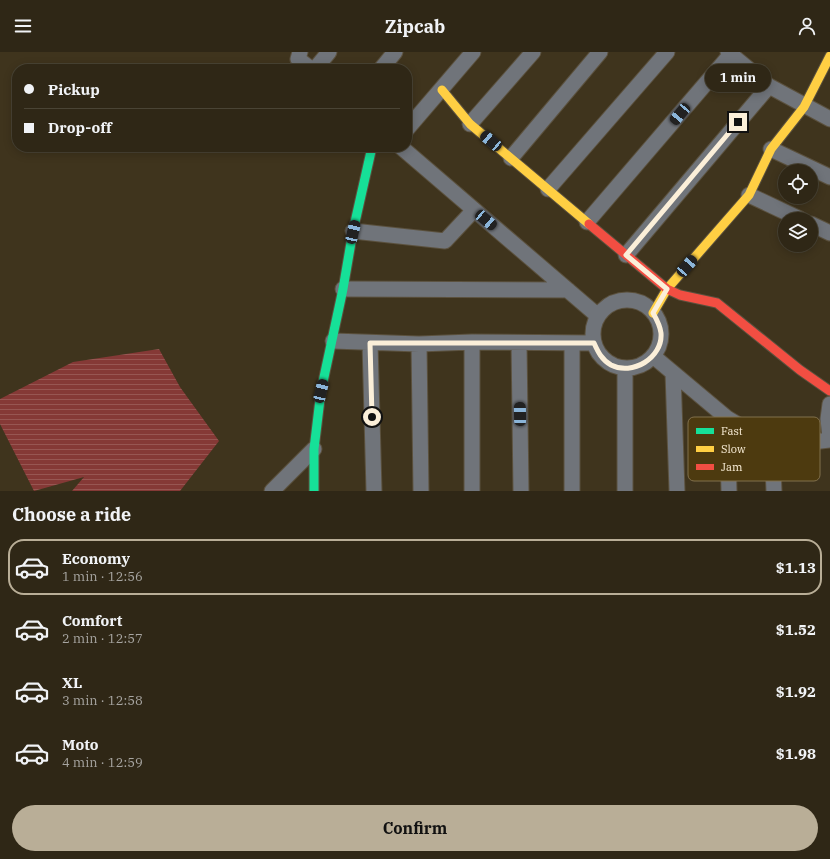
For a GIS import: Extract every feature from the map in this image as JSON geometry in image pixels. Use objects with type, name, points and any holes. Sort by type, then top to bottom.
[{"type":"street","points":[[300,52],[298,59],[304,64]]},
{"type":"street","points":[[319,64],[329,52]]},
{"type":"street","points":[[385,64],[395,52]]},
{"type":"street","points":[[412,123],[473,52]]},
{"type":"street","points":[[470,124],[533,52]]},
{"type":"street","points":[[511,158],[600,52]]},
{"type":"street","points":[[548,190],[667,52]]},
{"type":"street","points":[[587,222],[730,53],[769,86],[804,107],[830,119]]},
{"type":"street","points":[[653,313],[667,289],[749,195],[771,149],[804,107],[829,61]]},
{"type":"street","points":[[626,255],[769,86]]},
{"type":"street","points":[[442,90],[470,124],[667,289],[680,295],[717,303],[800,370],[830,391]]},
{"type":"street","points":[[771,149],[830,177]]},
{"type":"street","points":[[314,491],[314,449],[321,391],[344,289],[353,232],[371,152]]},
{"type":"street","points":[[407,152],[598,316]]},
{"type":"street","points":[[749,195],[785,212]]},
{"type":"street","points":[[353,232],[445,241],[474,210]]},
{"type":"street","points":[[818,227],[830,233]]},
{"type":"street","points":[[344,289],[568,290]]},
{"type":"street","points":[[632,301],[644,305],[653,313],[659,323],[661,334],[659,346],[653,356],[641,366],[625,368],[611,365],[600,356],[594,343],[593,329],[598,316],[607,307],[619,302],[632,301]]},
{"type":"street","points":[[333,341],[419,344],[472,342],[594,343]]},
{"type":"street","points":[[472,342],[472,491]]},
{"type":"street","points":[[519,342],[521,491]]},
{"type":"street","points":[[370,343],[374,491]]},
{"type":"street","points":[[572,343],[572,491]]},
{"type":"street","points":[[419,344],[421,491]]},
{"type":"street","points":[[653,356],[726,417]]},
{"type":"street","points":[[625,368],[625,491]]},
{"type":"street","points":[[673,373],[677,491]]},
{"type":"street","points":[[830,404],[828,419],[830,437]]},
{"type":"street","points":[[820,441],[830,440]]},
{"type":"street","points":[[272,491],[314,449]]},
{"type":"street","points":[[729,481],[729,491]]},
{"type":"street","points":[[774,481],[774,491]]},
{"type":"shaded area","points":[[159,349],[180,387],[219,441],[180,491],[72,491],[84,477],[34,491],[0,424],[0,399],[73,362]]},
{"type":"traffic: fast","points":[[314,491],[314,449],[321,391],[343,289],[353,231],[371,152]]},
{"type":"traffic: slow","points":[[653,313],[667,289],[749,195],[771,149],[804,107],[830,56]]},
{"type":"traffic: slow","points":[[442,90],[470,124],[589,224]]},
{"type":"traffic: jam","points":[[589,224],[667,289],[680,295],[717,303],[800,370],[830,391]]},
{"type":"route","points":[[372,417],[370,343],[594,343],[600,356],[611,365],[625,368],[641,366],[653,356],[659,346],[661,334],[659,323],[653,313],[667,289],[626,255],[738,122]]}]
